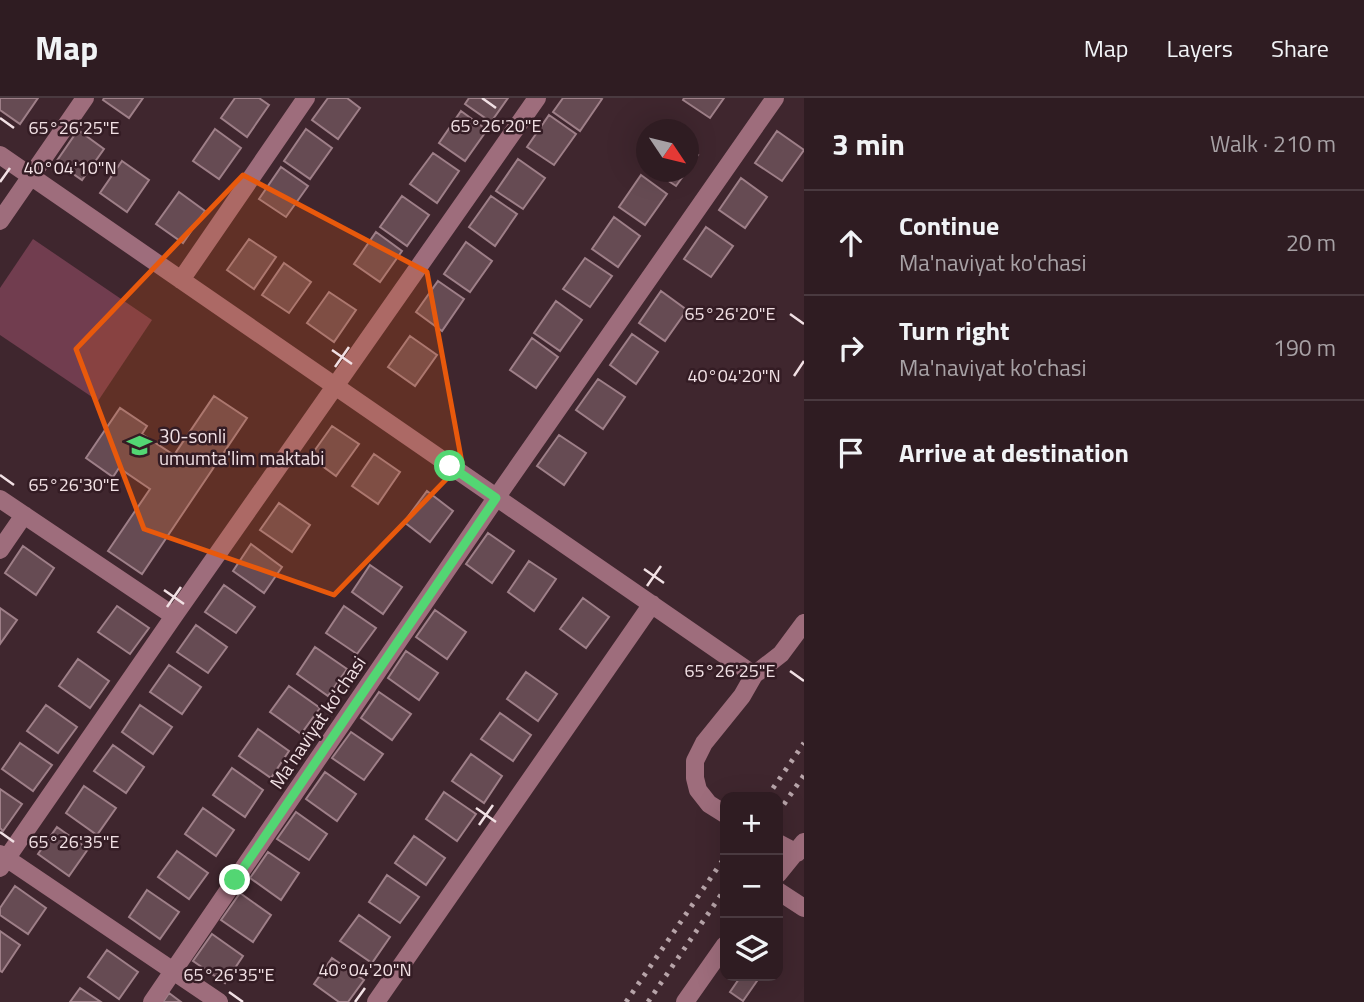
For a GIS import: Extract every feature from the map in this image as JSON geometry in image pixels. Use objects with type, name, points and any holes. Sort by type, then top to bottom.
[{"type":"street","points":[[0,220],[85,98]]},
{"type":"street","points":[[181,280],[306,98]]},
{"type":"street","points":[[219,1002],[2,860],[537,98]]},
{"type":"street","name":"Ma'naviyat ko'chasi","points":[[152,1002],[496,498],[775,98]]},
{"type":"street","points":[[0,155],[754,675]]},
{"type":"street","points":[[0,499],[174,616]]},
{"type":"street","points":[[0,550],[24,515]]},
{"type":"street","points":[[376,1002],[652,604]]},
{"type":"street","points":[[720,811],[709,804],[698,790],[695,761],[704,743],[742,696],[754,675],[781,654],[804,623]]},
{"type":"street","points":[[783,868],[800,847]]},
{"type":"street","points":[[783,894],[804,908]]},
{"type":"street","points":[[685,1002],[720,952]]},
{"type":"highlighted area","points":[[243,175],[427,272],[462,463],[334,595],[144,529],[76,349]]},
{"type":"shaded area","points":[[33,239],[152,320],[98,401],[0,335],[0,288]]},
{"type":"building","points":[[0,98],[38,98],[20,124],[0,110]]},
{"type":"building","points":[[143,98],[129,118],[103,100]]},
{"type":"building","points":[[235,98],[259,98],[269,105],[247,137],[221,118]]},
{"type":"building","points":[[328,98],[347,98],[360,108],[338,139],[312,120]]},
{"type":"building","points":[[469,98],[508,98],[491,122],[465,104]]},
{"type":"building","points":[[563,98],[602,99],[580,131],[553,112]]},
{"type":"building","points":[[724,98],[710,118],[683,100]]},
{"type":"building","points":[[461,111],[487,130],[465,161],[439,143]]},
{"type":"building","points":[[549,115],[576,134],[554,165],[527,147]]},
{"type":"building","points":[[215,129],[241,148],[219,179],[193,161]]},
{"type":"building","points":[[306,129],[332,148],[310,179],[284,161]]},
{"type":"building","points":[[78,130],[104,149],[82,180],[56,162]]},
{"type":"building","points":[[777,131],[804,150],[782,181],[755,163]]},
{"type":"building","points":[[433,153],[459,171],[437,203],[410,184]]},
{"type":"building","points":[[518,159],[545,178],[523,209],[496,191]]},
{"type":"building","points":[[122,161],[149,180],[127,212],[100,193]]},
{"type":"building","points":[[281,167],[308,186],[286,217],[259,199]]},
{"type":"building","points":[[741,178],[767,197],[745,228],[719,210]]},
{"type":"building","points":[[636,182],[651,182],[667,194],[645,225],[619,207]]},
{"type":"building","points":[[179,192],[205,211],[183,243],[156,224]]},
{"type":"building","points":[[402,196],[429,215],[407,246],[380,227]]},
{"type":"building","points":[[491,196],[517,214],[495,246],[469,227]]},
{"type":"building","points":[[614,217],[640,236],[618,267],[592,249]]},
{"type":"building","points":[[706,227],[733,246],[711,277],[684,259]]},
{"type":"building","points":[[376,232],[402,251],[380,282],[354,264]]},
{"type":"building","points":[[249,239],[276,257],[254,289],[227,270]]},
{"type":"building","points":[[466,242],[492,261],[470,292],[444,274]]},
{"type":"building","points":[[585,258],[612,276],[590,307],[563,289]]},
{"type":"building","points":[[284,263],[311,282],[289,313],[262,295]]},
{"type":"building","points":[[438,281],[464,299],[442,331],[416,312]]},
{"type":"building","points":[[661,291],[687,310],[665,341],[639,323]]},
{"type":"building","points":[[329,292],[356,310],[334,342],[307,323]]},
{"type":"building","points":[[556,301],[582,320],[560,351],[534,333]]},
{"type":"building","points":[[632,334],[658,352],[636,384],[610,365]]},
{"type":"building","points":[[410,336],[437,355],[415,386],[388,367]]},
{"type":"building","points":[[532,338],[558,357],[536,388],[510,370]]},
{"type":"building","points":[[598,379],[625,397],[603,429],[576,410]]},
{"type":"building","points":[[214,396],[247,418],[142,574],[108,551],[150,489],[119,468],[113,477],[86,458],[120,408],[147,426],[142,434],[174,455]]},
{"type":"building","points":[[332,426],[359,444],[336,476],[310,457]]},
{"type":"building","points":[[559,435],[586,453],[564,485],[537,466]]},
{"type":"building","points":[[374,454],[400,472],[378,504],[352,486]]},
{"type":"building","points":[[427,491],[453,511],[430,542],[404,522]]},
{"type":"building","points":[[279,503],[310,525],[292,552],[260,530]]},
{"type":"building","points":[[488,533],[514,551],[492,583],[466,564]]},
{"type":"building","points":[[251,544],[282,567],[264,593],[233,571]]},
{"type":"building","points":[[23,546],[54,568],[36,595],[5,573]]},
{"type":"building","points":[[529,561],[556,579],[534,611],[508,592]]},
{"type":"building","points":[[370,565],[402,587],[383,614],[352,592]]},
{"type":"building","points":[[224,585],[255,607],[236,633],[205,612]]},
{"type":"building","points":[[583,598],[609,617],[586,648],[560,629]]},
{"type":"building","points":[[117,606],[149,628],[130,654],[98,632]]},
{"type":"building","points":[[344,606],[376,628],[357,654],[326,633]]},
{"type":"building","points":[[0,608],[17,620],[0,644]]},
{"type":"building","points":[[435,610],[466,632],[447,659],[416,637]]},
{"type":"building","points":[[196,625],[227,647],[208,673],[177,652]]},
{"type":"building","points":[[315,647],[347,669],[328,696],[297,674]]},
{"type":"building","points":[[406,651],[438,673],[419,700],[388,678]]},
{"type":"building","points":[[78,659],[109,681],[90,708],[59,686]]},
{"type":"building","points":[[169,665],[201,687],[182,714],[150,692]]},
{"type":"building","points":[[526,672],[557,694],[538,721],[507,699]]},
{"type":"building","points":[[289,686],[320,708],[301,734],[270,712]]},
{"type":"building","points":[[379,692],[411,714],[392,740],[361,718]]},
{"type":"building","points":[[46,705],[77,727],[58,753],[27,731]]},
{"type":"building","points":[[140,705],[172,727],[153,754],[122,732]]},
{"type":"building","points":[[500,713],[531,735],[513,761],[481,739]]},
{"type":"building","points":[[258,729],[289,751],[271,778],[239,756]]},
{"type":"building","points":[[351,732],[383,754],[364,780],[332,758]]},
{"type":"building","points":[[20,743],[52,765],[33,791],[2,769]]},
{"type":"building","points":[[113,745],[144,767],[126,793],[94,771]]},
{"type":"building","points":[[471,754],[502,776],[484,803],[452,781]]},
{"type":"building","points":[[232,768],[263,790],[245,817],[213,795]]},
{"type":"building","points":[[325,772],[356,794],[337,821],[306,799]]},
{"type":"building","points":[[84,786],[116,808],[97,835],[66,813]]},
{"type":"building","points":[[0,789],[22,804],[3,831],[0,828]]},
{"type":"building","points":[[444,792],[476,814],[457,841],[426,819]]},
{"type":"building","points":[[203,808],[234,830],[216,856],[185,834]]},
{"type":"building","points":[[296,812],[327,834],[309,860],[277,839]]},
{"type":"building","points":[[57,827],[88,849],[69,876],[38,854]]},
{"type":"building","points":[[414,836],[445,858],[426,885],[395,863]]},
{"type":"building","points":[[177,851],[208,873],[189,899],[158,877]]},
{"type":"building","points":[[268,852],[299,873],[281,900],[250,878]]},
{"type":"building","points":[[387,875],[419,897],[400,923],[369,902]]},
{"type":"building","points":[[15,886],[46,908],[28,934],[0,915],[0,908]]},
{"type":"building","points":[[147,890],[179,912],[160,939],[129,917]]},
{"type":"building","points":[[240,893],[271,915],[253,942],[221,920]]},
{"type":"building","points":[[359,915],[390,937],[372,963],[340,941]]},
{"type":"building","points":[[0,931],[20,945],[2,972],[0,971]]},
{"type":"building","points":[[212,934],[243,956],[225,983],[193,961]]},
{"type":"building","points":[[107,950],[138,972],[119,999],[88,977]]},
{"type":"building","points":[[332,958],[364,980],[348,1002],[339,1002],[314,984]]},
{"type":"building","points":[[738,981],[757,981],[743,1001],[730,992]]},
{"type":"building","points":[[80,988],[101,1002],[70,1002]]},
{"type":"building","points":[[169,993],[181,1002],[163,1002]]},
{"type":"railway","points":[[770,792],[804,743]]},
{"type":"railway","points":[[783,806],[804,775]]},
{"type":"railway","points":[[626,1002],[720,864]]},
{"type":"railway","points":[[648,1002],[720,896]]},
{"type":"place","name":"30-sonli umumta'lim maktabi","points":[[139,446]]},
{"type":"route","points":[[235,880],[496,498],[450,466]]}]
